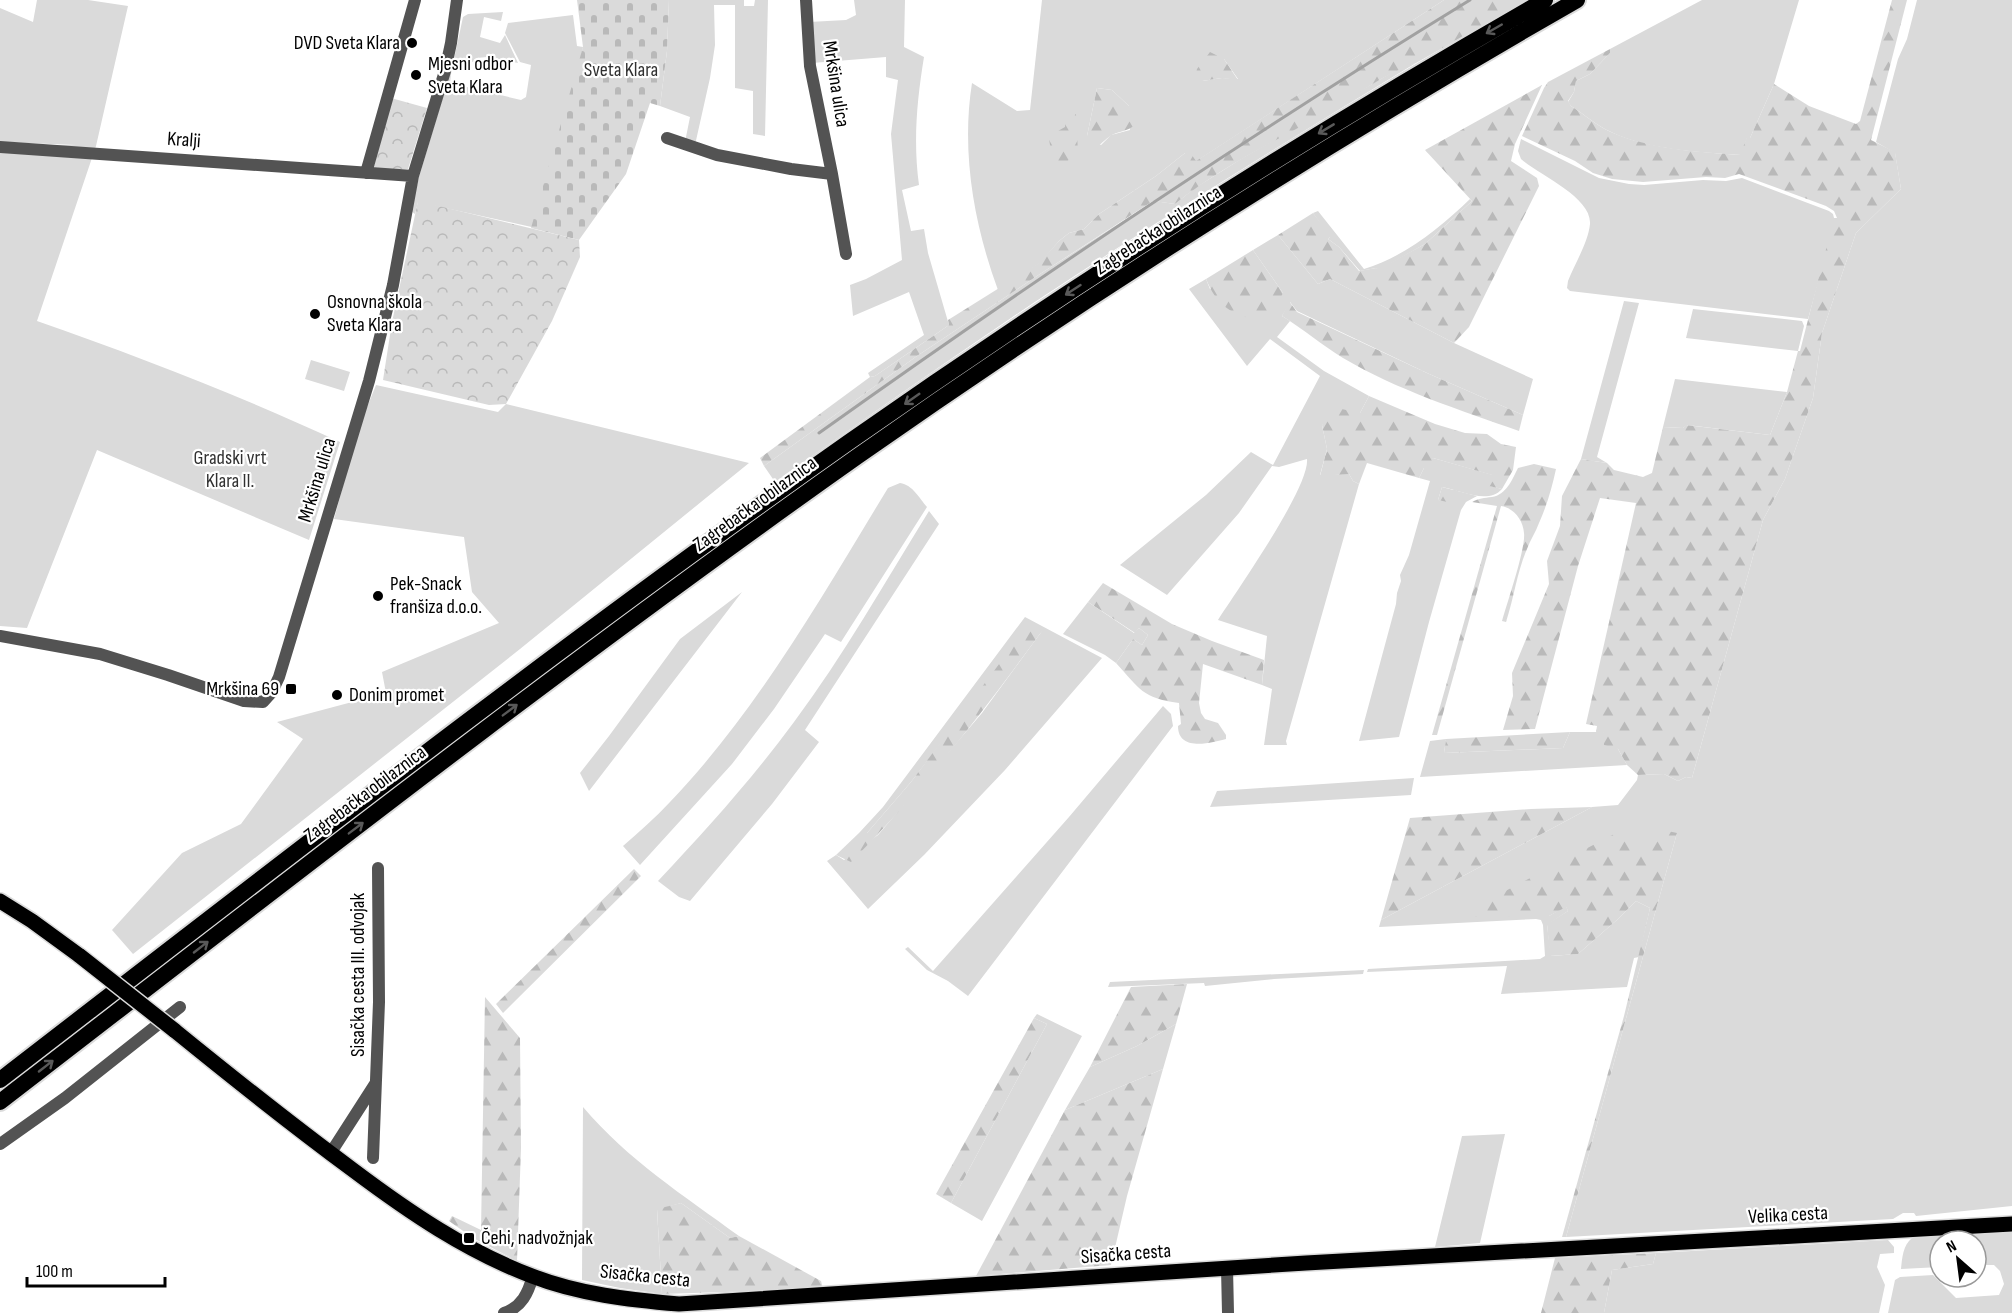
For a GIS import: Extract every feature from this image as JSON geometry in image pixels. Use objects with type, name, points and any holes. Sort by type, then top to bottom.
[{"type":"highway","name":"Zagrebačka obilaznica","points":[[0,1080],[510,689],[699,549],[852,440],[1004,336],[1239,182],[1545,0]]},
{"type":"highway","name":"Zagrebačka obilaznica","points":[[0,1102],[520,702],[861,454],[1015,349],[1249,197],[1399,104],[1577,0]]},
{"type":"main road","name":"Sisačka cesta","points":[[0,901],[80,956],[330,1154],[444,1234],[533,1276],[570,1288],[685,1309],[1227,1268],[1566,1249]]},
{"type":"main road","name":"Velika cesta","points":[[1566,1249],[2012,1224]]},
{"type":"street","points":[[366,173],[415,0]]},
{"type":"street","name":"Mrkšina ulica","points":[[0,636],[108,656],[244,701],[262,702],[268,697],[279,678],[289,647],[369,381],[393,285],[413,176],[445,71],[454,0]]},
{"type":"street","name":"Mrkšina ulica","points":[[806,0],[810,66],[846,254]]},
{"type":"street","points":[[667,138],[717,156],[832,174]]},
{"type":"street","name":"Kralji","points":[[0,147],[413,176]]},
{"type":"street","name":"Sisačka cesta III. odvojak","points":[[373,1158],[379,1002],[378,868]]},
{"type":"street","points":[[0,1144],[65,1098],[180,1007]]},
{"type":"street","name":"Sisačka cesta III. odvojak","points":[[330,1154],[376,1083]]},
{"type":"street","points":[[1227,1268],[1228,1313]]},
{"type":"street","points":[[504,1313],[519,1304],[533,1276]]},
{"type":"green space","name":"Gradski vrt Klara II.","points":[[37,0],[88,0],[128,6],[96,146],[37,321],[190,378],[340,442],[309,540],[97,450],[27,628],[0,626],[0,146],[76,145],[0,142],[0,8],[33,22]]},
{"type":"green space","name":"Sveta Klara","points":[[577,0],[669,0],[667,51],[660,106],[650,103],[626,174],[579,240],[531,228],[583,47]]},
{"type":"green space","points":[[669,0],[744,0],[744,6],[754,6],[755,0],[768,0],[765,136],[753,134],[753,91],[735,88],[735,5],[714,5],[715,45],[710,78],[695,145],[685,142],[690,117],[660,106],[667,51]]},
{"type":"green space","points":[[854,0],[905,0],[904,47],[924,57],[917,121],[916,152],[919,185],[902,190],[911,231],[924,229],[928,253],[949,325],[875,376],[870,377],[868,373],[924,335],[909,292],[853,316],[850,285],[902,260],[891,134],[898,80],[886,77],[886,57],[812,63],[809,22],[846,20],[856,15]]},
{"type":"green space","points":[[1042,0],[1444,0],[1195,162],[1185,153],[1156,176],[1099,214],[1084,229],[1069,233],[1040,263],[998,290],[982,240],[972,188],[968,135],[972,83],[1017,111],[1030,110]],"holes":[[[1224,59],[1238,79],[1222,78],[1202,81]],[[1097,88],[1112,90],[1129,106],[1130,130],[1111,135],[1101,145],[1087,136]]]},
{"type":"green space","points":[[1444,0],[1528,0],[1416,63],[1380,79],[1324,114],[1211,178],[1175,204],[1153,201],[917,356],[764,466],[760,458],[870,377],[875,376],[949,325],[948,320],[1039,263],[1069,233],[1084,229],[1099,214],[1156,176],[1185,153],[1189,151],[1196,161]]},
{"type":"green space","points":[[1702,0],[1799,0],[1774,84],[1741,155],[1675,149],[1641,143],[1606,129],[1571,106],[1568,102],[1574,92],[1576,81],[1590,74],[1610,53],[1610,49]]},
{"type":"green space","points":[[1892,0],[1907,0],[1871,140],[1895,152],[1901,189],[1856,233],[1822,333],[1813,398],[1785,479],[1763,520],[1692,778],[1686,777],[1678,781],[1664,774],[1638,775],[1627,765],[1618,749],[1604,745],[1603,732],[1596,732],[1597,726],[1586,724],[1636,503],[1600,498],[1578,566],[1535,729],[1503,730],[1513,696],[1512,673],[1549,584],[1547,561],[1560,526],[1562,496],[1581,459],[1607,463],[1614,470],[1643,477],[1652,473],[1663,427],[1683,428],[1686,425],[1770,435],[1787,392],[1798,351],[1800,351],[1834,218],[1837,218],[1834,211],[1826,206],[1739,174],[1725,178],[1706,177],[1643,182],[1612,179],[1593,173],[1575,161],[1522,136],[1544,88],[1548,82],[1610,49],[1610,53],[1590,74],[1576,81],[1574,92],[1568,101],[1571,106],[1606,129],[1626,138],[1674,149],[1740,155],[1774,84],[1809,106],[1856,124],[1860,121]]},
{"type":"green space","points":[[1917,0],[2012,0],[2012,1206],[1916,1216],[1914,1213],[1903,1213],[1893,1219],[1566,1237],[1677,833],[1656,842],[1542,915],[1549,916],[1566,906],[1568,911],[1547,925],[1551,956],[1578,954],[1636,901],[1650,908],[1639,957],[1634,958],[1627,987],[1501,994],[1507,966],[1367,972],[1368,969],[1540,959],[1545,956],[1543,925],[1541,920],[1536,919],[1379,927],[1381,920],[1592,807],[1618,805],[1637,780],[1638,775],[1664,774],[1678,781],[1686,777],[1692,778],[1763,520],[1785,479],[1813,398],[1822,333],[1856,233],[1901,189],[1895,153],[1876,142],[1898,59],[1907,39]]},
{"type":"green space","points":[[503,12],[501,21],[484,17],[480,37],[500,43],[505,35],[518,63],[487,57],[477,58],[474,62],[454,59],[463,17],[468,14]]},
{"type":"green space","points":[[573,15],[577,46],[583,47],[545,230],[418,202],[415,214],[411,211],[452,66],[450,83],[521,100],[526,97],[531,65],[520,62],[505,33],[508,23]]},
{"type":"green space","points":[[1210,52],[1224,59],[1238,80],[1222,78],[1202,81],[1195,78],[1197,69]]},
{"type":"green space","points":[[1416,63],[1093,264],[978,340],[775,482],[764,466],[917,356],[1154,201],[1175,204],[1195,188],[1241,159],[1400,68]]},
{"type":"green space","points":[[1542,85],[1515,144],[1511,161],[1537,178],[1539,186],[1469,327],[1454,343],[1330,279],[1318,284],[1278,235],[1313,213],[1331,236],[1328,239],[1339,247],[1359,271],[1379,269],[1425,244],[1472,201],[1425,150]]},
{"type":"green space","points":[[1097,88],[1112,90],[1129,106],[1137,123],[1112,135],[1092,149],[1087,136]]},
{"type":"green space","points":[[391,98],[427,108],[408,169],[375,169],[374,166]]},
{"type":"green space","points":[[1076,114],[1078,153],[1061,166],[1052,152],[1049,136],[1065,127],[1066,115]]},
{"type":"green space","points":[[1521,139],[1599,178],[1644,185],[1703,180],[1726,181],[1742,178],[1829,211],[1833,214],[1835,222],[1808,319],[1570,291],[1567,288],[1568,281],[1589,231],[1588,214],[1574,196],[1521,159],[1518,151]]},
{"type":"green space","points":[[1470,199],[1472,201],[1425,244],[1379,270],[1376,268],[1360,271],[1339,247],[1328,239],[1330,237],[1313,213],[1318,211],[1364,269],[1393,257],[1421,240]]},
{"type":"green space","points":[[418,201],[579,240],[580,257],[552,321],[506,404],[489,405],[383,380],[392,322]]},
{"type":"green space","points":[[1278,235],[1318,284],[1330,279],[1454,343],[1533,379],[1523,415],[1427,373],[1297,311],[1290,302],[1282,316],[1290,321],[1277,337],[1324,371],[1369,396],[1360,413],[1333,413],[1322,425],[1327,449],[1320,475],[1349,474],[1353,481],[1359,484],[1286,741],[1287,745],[1264,745],[1272,689],[1262,685],[1267,636],[1218,620],[1285,515],[1305,473],[1307,459],[1279,467],[1272,466],[1239,513],[1167,595],[1120,565],[1206,495],[1251,452],[1273,465],[1320,376],[1270,339],[1247,366],[1189,289],[1206,279],[1210,289],[1283,293],[1253,250]]},
{"type":"green space","points":[[1253,250],[1283,293],[1271,316],[1259,321],[1226,308],[1215,296],[1206,279]]},
{"type":"green space","points":[[1289,301],[1297,312],[1523,415],[1519,431],[1407,390],[1343,358],[1282,316]]},
{"type":"green space","points":[[1624,301],[1639,303],[1597,457],[1607,463],[1581,459]]},
{"type":"green space","points":[[1693,309],[1802,321],[1804,326],[1798,351],[1686,338]]},
{"type":"green space","points":[[311,360],[350,372],[344,391],[305,379]]},
{"type":"green space","points":[[1675,379],[1787,392],[1770,435],[1687,425],[1683,428],[1663,427]]},
{"type":"green space","points":[[376,385],[498,412],[506,404],[749,463],[520,649],[133,954],[112,930],[182,853],[241,824],[303,739],[277,722],[386,693],[382,672],[499,623],[472,592],[464,537],[334,519],[359,427]]},
{"type":"green space","points":[[1369,396],[1435,424],[1465,433],[1487,434],[1501,444],[1516,447],[1513,470],[1502,489],[1489,486],[1492,475],[1433,458],[1430,469],[1424,468],[1419,478],[1367,463],[1359,484],[1353,481],[1349,474],[1320,476],[1327,449],[1322,425],[1326,413],[1333,413],[1337,408],[1360,413]]},
{"type":"green space","points":[[1433,458],[1493,475],[1490,486],[1502,489],[1496,494],[1481,496],[1442,487],[1438,500],[1466,502],[1461,510],[1429,622],[1399,737],[1359,741],[1396,604],[1401,581],[1400,575],[1409,555],[1430,481],[1419,478]]},
{"type":"green space","points":[[1534,464],[1556,469],[1544,510],[1518,576],[1506,622],[1502,621],[1519,563],[1524,533],[1517,515],[1501,506],[1437,735],[1432,735],[1497,506],[1472,502],[1497,496],[1508,486],[1518,468]]},
{"type":"green space","points":[[900,483],[912,489],[927,507],[841,642],[825,634],[774,709],[732,764],[640,865],[623,846],[670,802],[732,729],[813,611],[888,488]]},
{"type":"green space","points":[[1442,487],[1477,496],[1457,504],[1438,500]]},
{"type":"green space","points":[[929,511],[939,524],[805,730],[819,742],[772,804],[690,901],[679,897],[658,881],[728,804],[794,722],[847,645]]},
{"type":"green space","points":[[1103,583],[1172,624],[1264,660],[1262,685],[1203,664],[1199,703],[1201,713],[1205,719],[1218,723],[1226,739],[1204,744],[1189,743],[1183,740],[1178,726],[1181,724],[1179,703],[1149,695],[1137,686],[1116,663],[1133,639],[1142,645],[1148,635],[1139,628],[1135,633],[1088,602]]},
{"type":"green space","points":[[742,592],[589,791],[580,773],[680,639]]},
{"type":"green space","points":[[1088,602],[1134,633],[1139,628],[1148,635],[1142,645],[1133,639],[1116,663],[1063,634]]},
{"type":"green space","points":[[1025,617],[1102,658],[1005,770],[924,855],[868,909],[827,861],[836,855],[844,860],[878,835],[982,713],[1042,631],[967,709],[911,782],[867,833],[859,833],[883,807]]},
{"type":"green space","points":[[1029,624],[1042,631],[927,779],[851,862],[836,855],[859,833],[867,833],[911,782]]},
{"type":"green space","points":[[1163,706],[1171,714],[1173,726],[968,996],[948,981],[927,970],[905,949],[908,947],[933,971]]},
{"type":"green space","points":[[1570,732],[1603,732],[1618,749],[1627,765],[1420,777],[1430,741],[1446,739],[1444,753],[1563,748]]},
{"type":"green space","points":[[1570,732],[1563,748],[1444,753],[1446,739]]},
{"type":"green space","points":[[1414,778],[1411,795],[1210,807],[1217,791]]},
{"type":"green space","points":[[1592,807],[1381,920],[1410,818]]},
{"type":"green space","points":[[1663,830],[1677,833],[1566,1237],[1562,1237],[1624,1016],[1650,908],[1636,901],[1578,954],[1550,956],[1547,924],[1568,911],[1566,907],[1549,916],[1467,917],[1467,911],[1618,832],[1656,842]]},
{"type":"green space","points":[[634,869],[641,876],[503,1013],[496,1004]]},
{"type":"green space","points":[[1364,970],[1363,974],[1205,986],[1204,983],[1108,987],[1110,982]]},
{"type":"green space","points":[[1187,984],[1176,1024],[1137,1046],[1090,1067],[1131,987]]},
{"type":"green space","points":[[485,997],[520,1038],[521,1148],[517,1261],[473,1238],[449,1221],[452,1216],[481,1230]]},
{"type":"green space","points":[[1037,1014],[1082,1036],[982,1221],[951,1203],[1047,1024],[1034,1018]]},
{"type":"green space","points":[[1034,1018],[1047,1024],[951,1203],[936,1194]]},
{"type":"green space","points":[[1176,1024],[1163,1069],[1065,1110],[1090,1067],[1137,1046]]},
{"type":"green space","points":[[1163,1069],[1127,1196],[1111,1265],[976,1276],[1065,1110]]},
{"type":"green space","points":[[583,1107],[618,1144],[637,1160],[739,1236],[730,1238],[681,1203],[657,1210],[662,1294],[582,1280]]},
{"type":"green space","points":[[1505,1134],[1480,1243],[1435,1247],[1462,1136]]},
{"type":"green space","points":[[681,1203],[730,1238],[739,1236],[821,1281],[823,1289],[662,1294],[657,1209]]},
{"type":"green space","points":[[2012,1231],[2012,1313],[1888,1313],[1895,1280],[1900,1277],[1928,1275],[1928,1289],[1947,1289],[1956,1298],[1999,1295],[2004,1284],[2000,1271],[1994,1265],[1988,1265],[1988,1233]]},
{"type":"green space","points":[[1928,1237],[1928,1268],[1901,1269],[1905,1248],[1912,1238]]},
{"type":"green space","points":[[1888,1240],[1894,1247],[1894,1253],[1880,1254],[1877,1267],[1885,1285],[1879,1313],[1604,1313],[1612,1270],[1653,1264],[1656,1253]]},
{"type":"green space","points":[[1656,1253],[1653,1264],[1612,1270],[1604,1313],[1541,1313],[1555,1258]]},
{"type":"waterway","points":[[819,433],[1141,211],[1304,104],[1470,0]]},
{"type":"place","name":"DVD Sveta Klara","points":[[412,43]]},
{"type":"place","name":"Mjesni odbor Sveta Klara","points":[[416,75]]},
{"type":"place","name":"Osnovna škola Sveta Klara","points":[[315,314]]},
{"type":"place","name":"Pek-Snack franšiza d.o.o.","points":[[378,596]]},
{"type":"place","name":"Mrkšina 69","points":[[291,689]]},
{"type":"place","name":"Donim promet","points":[[337,695]]},
{"type":"place","name":"Čehi, nadvožnjak","points":[[469,1238]]}]
